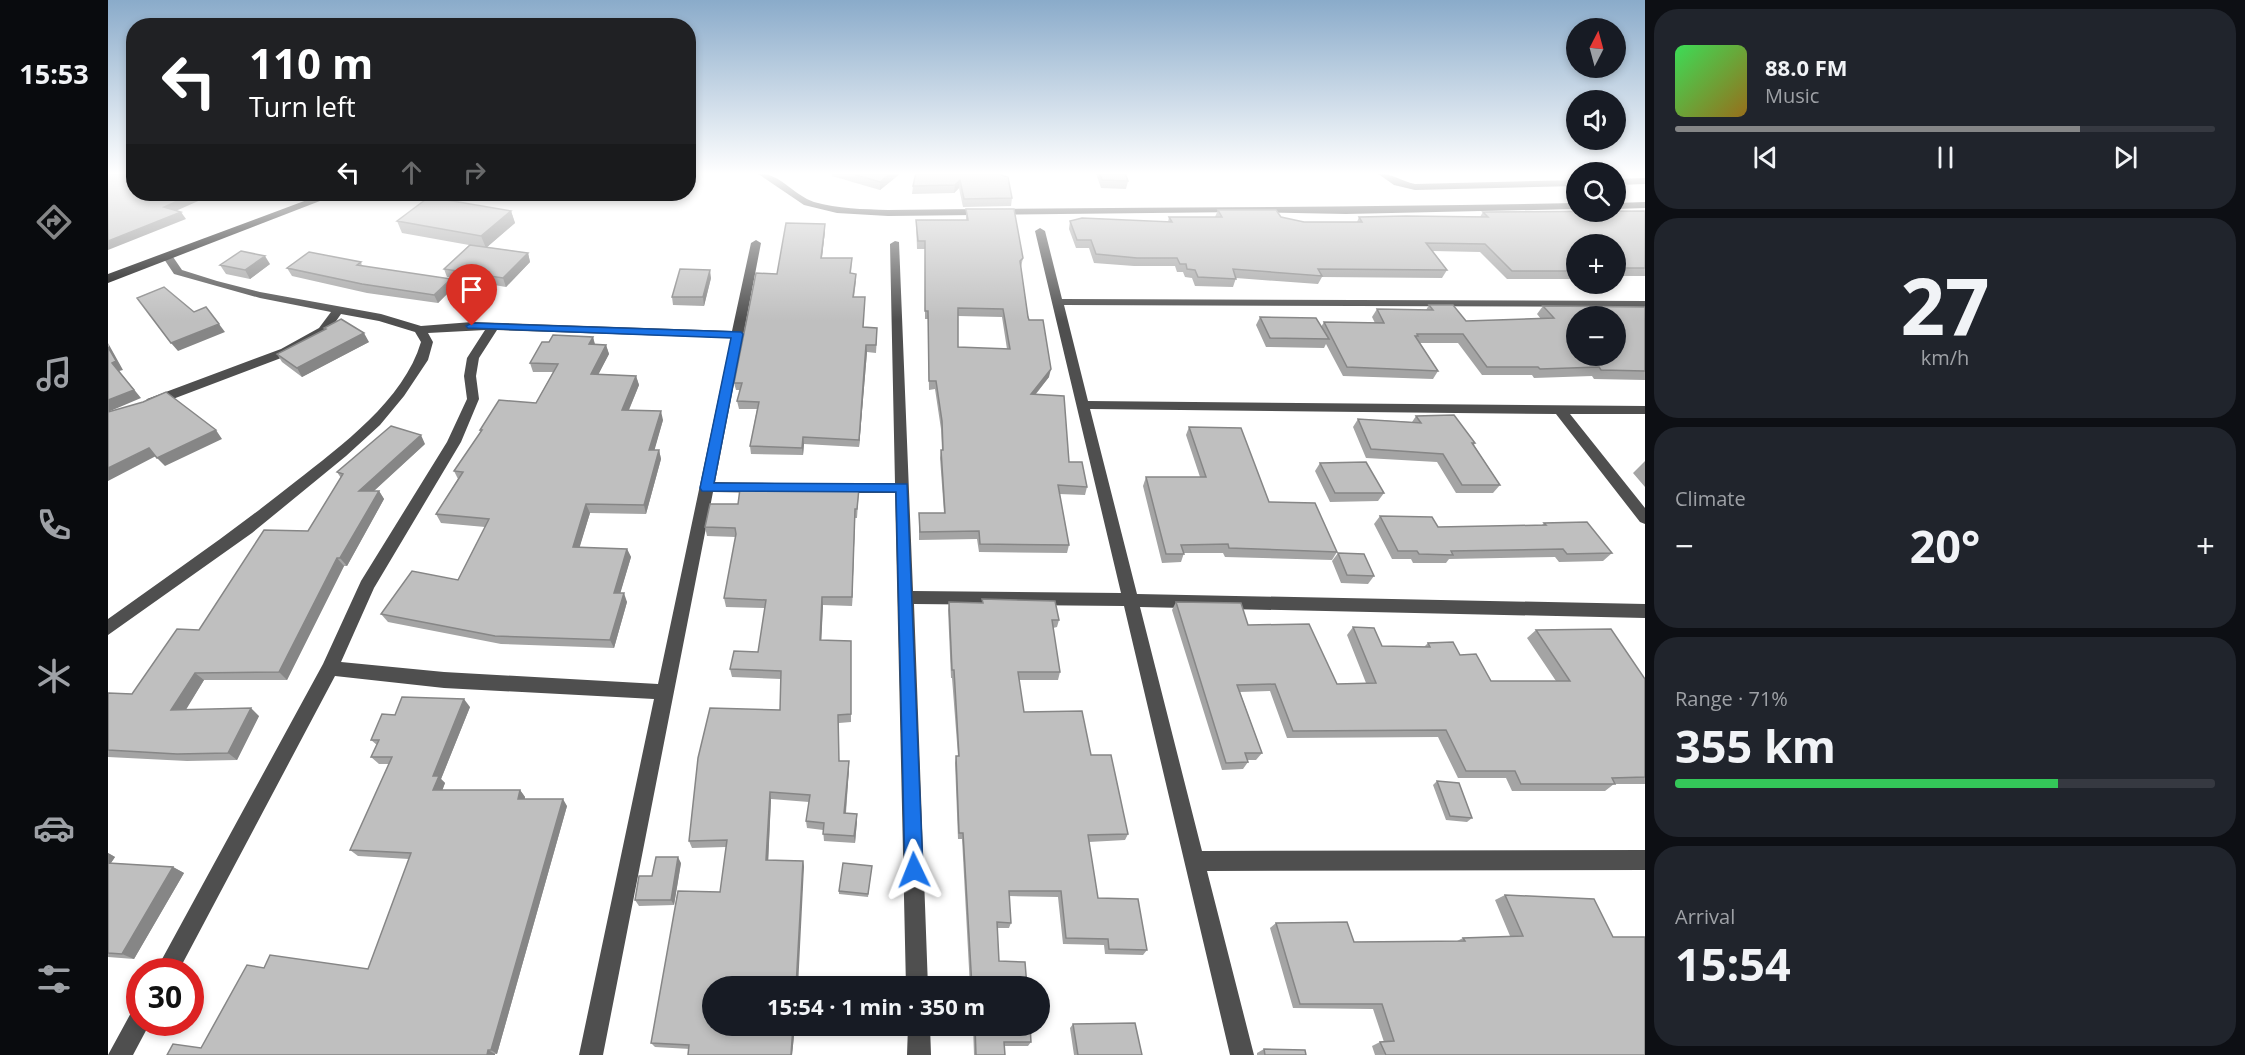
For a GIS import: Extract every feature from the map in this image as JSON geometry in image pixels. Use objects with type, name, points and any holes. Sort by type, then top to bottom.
[{"type":"highway","points":[[108,279],[257,222]]},
{"type":"highway","points":[[108,272],[167,256]]},
{"type":"street","points":[[1040,231],[1242,1055]]},
{"type":"street","points":[[591,1055],[756,243]]},
{"type":"street","points":[[895,244],[917,976]]},
{"type":"street","points":[[167,256],[178,272],[213,283],[338,311],[381,318],[420,330],[493,327],[737,334]]},
{"type":"street","points":[[1057,302],[1645,304]]},
{"type":"street","points":[[138,407],[285,352],[322,331],[338,311]]},
{"type":"street","points":[[174,958],[330,668],[367,586],[454,442],[473,399],[470,375],[473,358],[493,327]]},
{"type":"street","points":[[108,628],[247,529],[341,453],[375,422],[423,360],[428,342],[420,330]]},
{"type":"street","points":[[1083,405],[1645,410]]},
{"type":"street","points":[[1558,410],[1645,518]]},
{"type":"street","points":[[706,488],[903,488]]},
{"type":"street","points":[[906,597],[1645,611]]},
{"type":"street","points":[[330,668],[444,680],[665,692]]},
{"type":"street","points":[[1195,861],[1645,860]]},
{"type":"street","points":[[120,1055],[131,1036]]},
{"type":"street","points":[[919,1036],[919,1055]]},
{"type":"building","points":[[108,222],[155,222],[108,241]]},
{"type":"building","points":[[404,222],[498,222],[481,236]]},
{"type":"building","points":[[916,222],[1016,222],[1023,258],[1020,261],[1028,317],[1029,320],[1043,320],[1051,369],[1031,394],[1064,396],[1069,462],[1082,462],[1087,487],[1058,485],[1069,545],[980,544],[979,531],[920,532],[919,513],[945,513],[941,450],[943,450],[942,421],[936,381],[929,381],[928,311],[925,311],[925,241],[918,241]],"holes":[[[958,308],[1003,309],[1010,349],[958,347]]]},
{"type":"building","points":[[1070,222],[1645,222],[1645,268],[1626,268],[1626,234],[1566,234],[1566,271],[1512,271],[1485,244],[1426,243],[1447,270],[1318,269],[1322,276],[1233,269],[1236,279],[1198,277],[1195,270],[1187,269],[1186,264],[1180,264],[1177,258],[1137,258],[1096,254],[1091,240],[1077,240]]},
{"type":"building","points":[[786,223],[825,224],[821,258],[852,258],[850,273],[856,274],[853,297],[865,297],[863,327],[877,328],[876,345],[866,345],[859,440],[803,437],[802,448],[750,446],[759,402],[737,401],[742,383],[734,383],[756,273],[777,274]]},
{"type":"building","points":[[470,245],[528,253],[503,278],[444,269]]},
{"type":"building","points":[[241,251],[265,256],[245,270],[220,265]]},
{"type":"building","points":[[309,252],[361,262],[357,265],[451,279],[434,295],[362,284],[287,268]]},
{"type":"building","points":[[680,269],[710,270],[703,297],[672,297]]},
{"type":"building","points":[[164,287],[194,312],[206,307],[219,324],[171,343],[137,298]]},
{"type":"building","points":[[1429,305],[1453,305],[1466,321],[1554,318],[1543,306],[1566,306],[1566,366],[1626,366],[1626,307],[1645,307],[1645,371],[1601,370],[1599,367],[1540,369],[1538,367],[1487,367],[1463,334],[1417,334],[1418,336],[1415,336],[1438,371],[1347,367],[1324,322],[1384,323],[1377,309],[1433,310]]},
{"type":"building","points":[[1260,317],[1316,318],[1329,339],[1270,338]]},
{"type":"building","points":[[341,319],[364,333],[297,368],[277,354],[326,329],[324,328]]},
{"type":"building","points":[[553,335],[593,337],[589,344],[606,345],[591,374],[636,376],[622,410],[661,411],[649,450],[659,450],[644,505],[586,504],[573,547],[627,549],[614,593],[624,593],[610,640],[495,636],[381,614],[412,571],[458,580],[489,519],[436,514],[463,472],[454,471],[499,400],[536,403],[558,364],[530,363],[542,342],[549,342]]},
{"type":"building","points":[[108,347],[116,361],[112,363],[134,390],[108,400]]},
{"type":"building","points":[[166,392],[216,430],[157,458],[149,448],[108,468],[108,412],[143,402]]},
{"type":"building","points":[[1454,415],[1475,443],[1472,443],[1500,485],[1462,485],[1443,454],[1371,449],[1358,419],[1421,423],[1416,416]]},
{"type":"building","points":[[391,426],[421,435],[359,491],[379,491],[340,558],[337,558],[279,672],[195,673],[171,710],[251,708],[228,753],[177,754],[108,750],[108,693],[132,694],[177,629],[199,630],[264,530],[308,531],[343,474],[337,472]]},
{"type":"building","points":[[1189,427],[1241,428],[1269,502],[1315,503],[1337,552],[1229,548],[1228,544],[1181,545],[1184,554],[1166,554],[1146,477],[1206,477]]},
{"type":"building","points":[[1366,462],[1384,493],[1335,493],[1320,463]]},
{"type":"building","points":[[859,488],[857,509],[855,509],[852,597],[822,597],[820,640],[851,641],[851,714],[838,715],[839,761],[849,761],[844,813],[857,814],[854,836],[823,834],[824,823],[806,821],[810,795],[770,792],[766,860],[803,861],[797,976],[702,976],[702,1036],[792,1036],[791,1055],[688,1055],[689,1045],[651,1043],[678,891],[720,892],[727,840],[689,841],[698,758],[710,708],[780,710],[781,671],[730,669],[734,651],[758,652],[766,600],[724,598],[736,534],[735,528],[705,527],[710,504],[738,504],[740,489]]},
{"type":"building","points":[[1380,516],[1432,517],[1438,527],[1587,522],[1612,553],[1567,554],[1563,549],[1451,551],[1453,555],[1398,551]]},
{"type":"building","points":[[1338,553],[1364,554],[1374,576],[1347,575]]},
{"type":"building","points":[[982,599],[1055,601],[1059,620],[1052,620],[1060,672],[1018,672],[1024,712],[1082,711],[1091,755],[1111,755],[1128,834],[1088,835],[1098,898],[1138,899],[1147,950],[1109,949],[1108,939],[1066,938],[1061,891],[1009,891],[1011,923],[997,922],[999,961],[1025,962],[1026,976],[971,976],[963,833],[959,833],[956,756],[959,756],[949,602],[983,603]]},
{"type":"building","points":[[1176,602],[1241,603],[1248,625],[1309,624],[1337,684],[1376,683],[1353,627],[1374,628],[1382,646],[1430,647],[1428,643],[1453,642],[1460,655],[1476,654],[1491,681],[1570,681],[1536,630],[1611,629],[1645,679],[1645,777],[1612,778],[1615,784],[1521,784],[1515,771],[1466,771],[1446,730],[1293,731],[1275,684],[1237,685],[1262,753],[1245,753],[1248,762],[1226,763]]},
{"type":"building","points":[[402,697],[464,699],[433,776],[439,776],[433,790],[520,790],[518,799],[563,799],[491,1050],[488,1050],[487,1055],[167,1055],[173,1044],[201,1048],[247,965],[264,968],[270,955],[368,969],[411,853],[350,850],[392,757],[371,757],[379,740],[371,740],[382,714],[395,715]]},
{"type":"building","points":[[1437,781],[1459,783],[1472,818],[1450,816]]},
{"type":"building","points":[[656,857],[678,857],[671,900],[635,900],[639,876],[652,876]]},
{"type":"building","points":[[108,863],[173,867],[122,954],[108,953]]},
{"type":"building","points":[[843,863],[872,866],[868,894],[839,891]]},
{"type":"building","points":[[1505,895],[1594,899],[1613,937],[1645,937],[1645,1055],[1386,1055],[1380,1042],[1394,1041],[1382,1004],[1300,1004],[1276,923],[1347,922],[1354,942],[1465,941],[1463,938],[1523,936]]},
{"type":"building","points":[[1135,1023],[1142,1055],[1078,1055],[1073,1024]]},
{"type":"building","points":[[975,1036],[1031,1036],[1031,1042],[1004,1042],[1005,1055],[976,1055]]},
{"type":"building","points":[[1264,1049],[1305,1050],[1306,1055],[1265,1055]]},
{"type":"route","points":[[472,326],[737,334],[706,488],[903,488],[914,870]]}]
